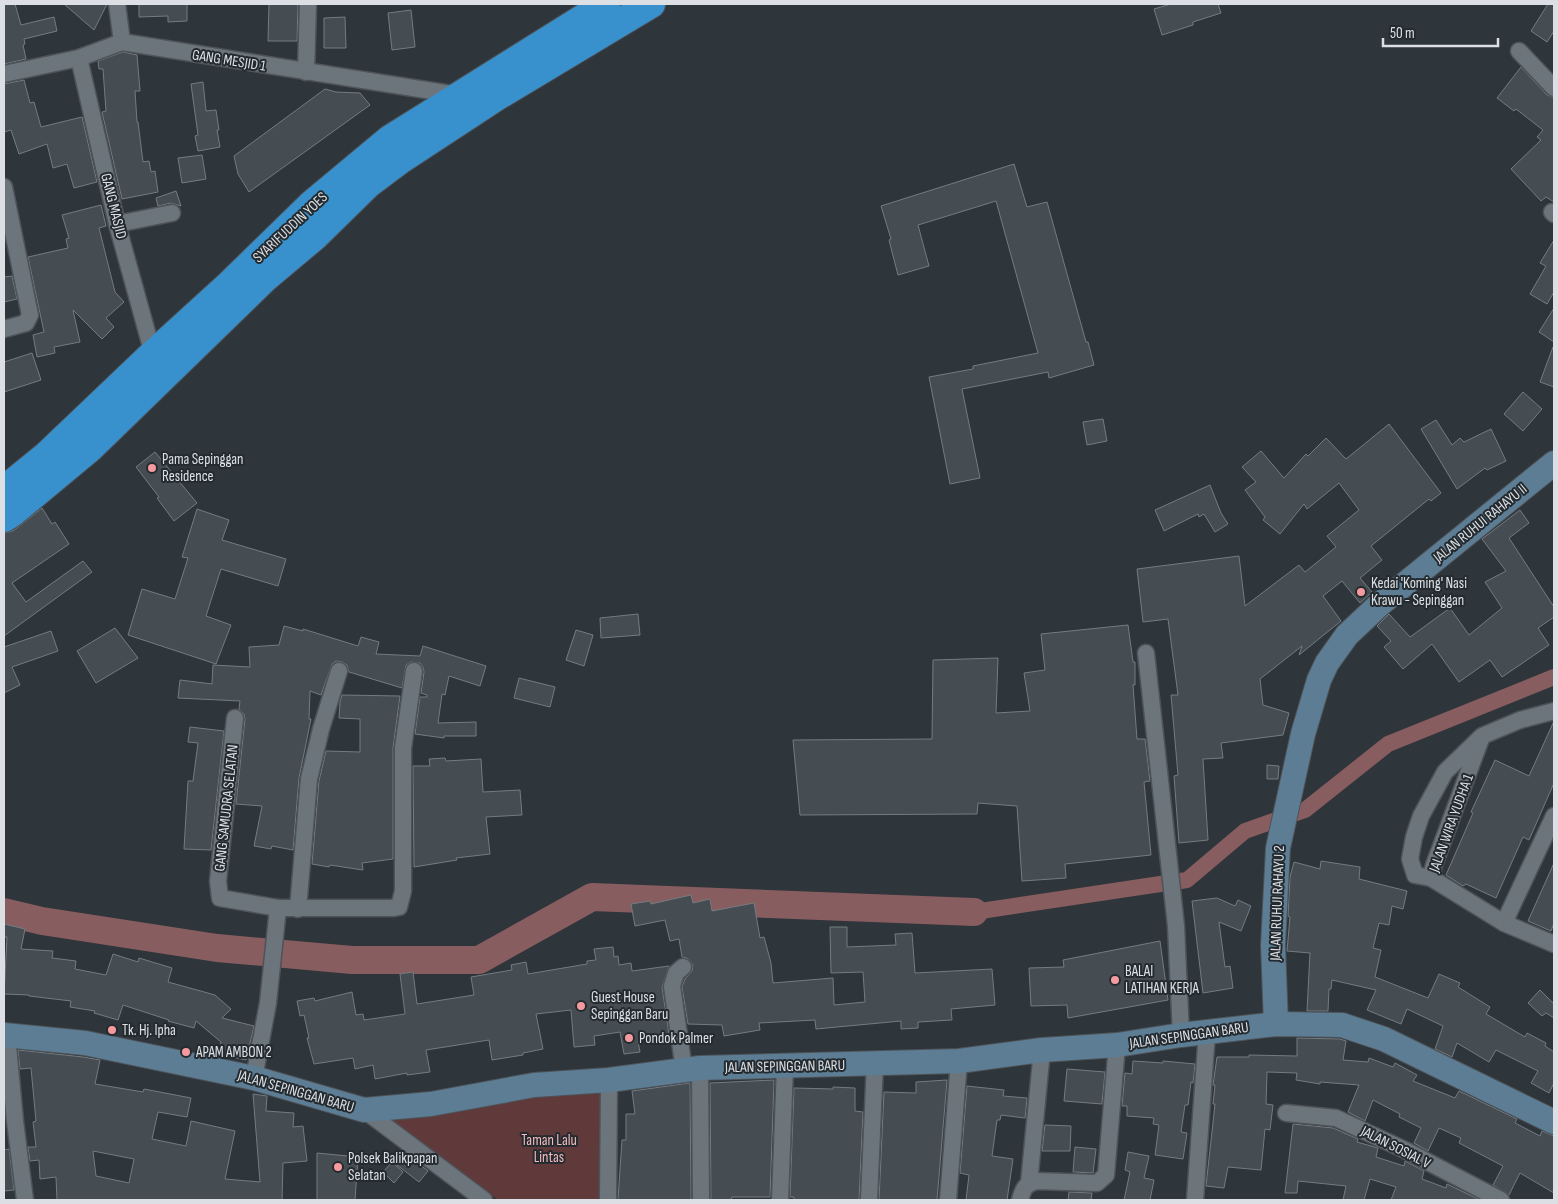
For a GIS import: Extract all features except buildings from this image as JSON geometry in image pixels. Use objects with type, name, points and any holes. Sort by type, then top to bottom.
[{"type":"highway","name":"SYARIFUDDIN YOES","points":[[4,490],[46,456],[230,284],[312,204],[390,139],[606,4]]},
{"type":"highway","points":[[4,518],[14,512],[90,448],[266,278],[315,236],[368,184],[400,160],[496,97],[650,4]]},
{"type":"street","points":[[117,4],[122,42]]},
{"type":"street","points":[[306,72],[308,4]]},
{"type":"street","name":"GANG MESJID 1","points":[[4,74],[79,58],[122,42],[458,95]]},
{"type":"street","points":[[1519,51],[1554,88]]},
{"type":"street","name":"GANG MASJID","points":[[79,58],[117,224],[153,354]]},
{"type":"street","points":[[4,187],[30,311],[26,323],[4,329]]},
{"type":"street","points":[[117,224],[172,213]]},
{"type":"street","name":"JALAN RUHUI RAHAYU II","points":[[1291,784],[1302,734],[1318,680],[1336,649],[1379,605],[1554,463]]},
{"type":"street","points":[[1146,653],[1176,926],[1181,1035]]},
{"type":"street","points":[[298,909],[309,779],[320,729],[339,670]]},
{"type":"street","points":[[254,1078],[268,1003],[277,914],[298,909],[394,908],[399,907],[401,903],[403,891],[404,748],[414,671]]},
{"type":"street","points":[[1431,878],[1415,874],[1410,859],[1414,837],[1421,816],[1445,772],[1482,736],[1520,720],[1554,711]]},
{"type":"street","name":"GANG SAMUDRA SELATAN","points":[[235,718],[218,881],[220,898],[277,914]]},
{"type":"street","name":"JALAN WIRA YUDHA 1","points":[[1482,736],[1434,865],[1431,878],[1504,923],[1554,944]]},
{"type":"street","name":"JALAN RUHUI RAHAYU 2","points":[[1276,1024],[1274,945],[1278,848],[1291,784]]},
{"type":"street","points":[[1504,923],[1554,816]]},
{"type":"street","points":[[683,967],[676,973],[672,986],[692,1069],[701,1200]]},
{"type":"street","name":"JALAN SEPINGGAN BARU","points":[[5,1035],[85,1043],[254,1078],[364,1110],[431,1104],[534,1085],[609,1080],[692,1069],[959,1061],[1042,1050],[1118,1045],[1181,1035],[1276,1024],[1342,1026],[1384,1039],[1554,1122]]},
{"type":"street","points":[[1195,1200],[1207,1032]]},
{"type":"street","points":[[5,1035],[9,1122],[25,1200]]},
{"type":"street","points":[[1028,1183],[1037,1181],[1097,1183],[1106,1175],[1118,1045]]},
{"type":"street","points":[[1020,1200],[1022,1190],[1028,1183],[1042,1050]]},
{"type":"street","points":[[948,1200],[959,1061]]},
{"type":"street","points":[[869,1200],[874,1064]]},
{"type":"street","points":[[780,1200],[785,1066]]},
{"type":"street","points":[[608,1200],[609,1080]]},
{"type":"street","points":[[364,1110],[484,1200]]},
{"type":"street","name":"JALAN SOSIAL V","points":[[1286,1112],[1336,1118],[1405,1150],[1501,1200]]},
{"type":"green space","name":"Taman Lalu Lintas","points":[[602,1088],[600,1200],[498,1200],[386,1118]]},
{"type":"waterway","points":[[974,912],[1187,880],[1245,831],[1305,810],[1388,744],[1554,677]]},
{"type":"waterway","points":[[4,912],[42,921],[217,948],[352,960],[479,960],[592,897],[974,912]]},
{"type":"place","name":"Pama Sepinggan Residence","points":[[152,468]]},
{"type":"place","name":"Kedai 'Koming' Nasi Krawu - Sepinggan","points":[[1361,592]]},
{"type":"place","name":"BALAI LATIHAN KERJA","points":[[1115,980]]},
{"type":"place","name":"Guest House Sepinggan Baru","points":[[581,1006]]},
{"type":"place","name":"Tk. Hj. Ipha","points":[[112,1030]]},
{"type":"place","name":"Pondok Palmer","points":[[629,1038]]},
{"type":"place","name":"APAM AMBON 2","points":[[186,1052]]},
{"type":"place","name":"Polsek Balikpapan Selatan","points":[[338,1167]]}]
